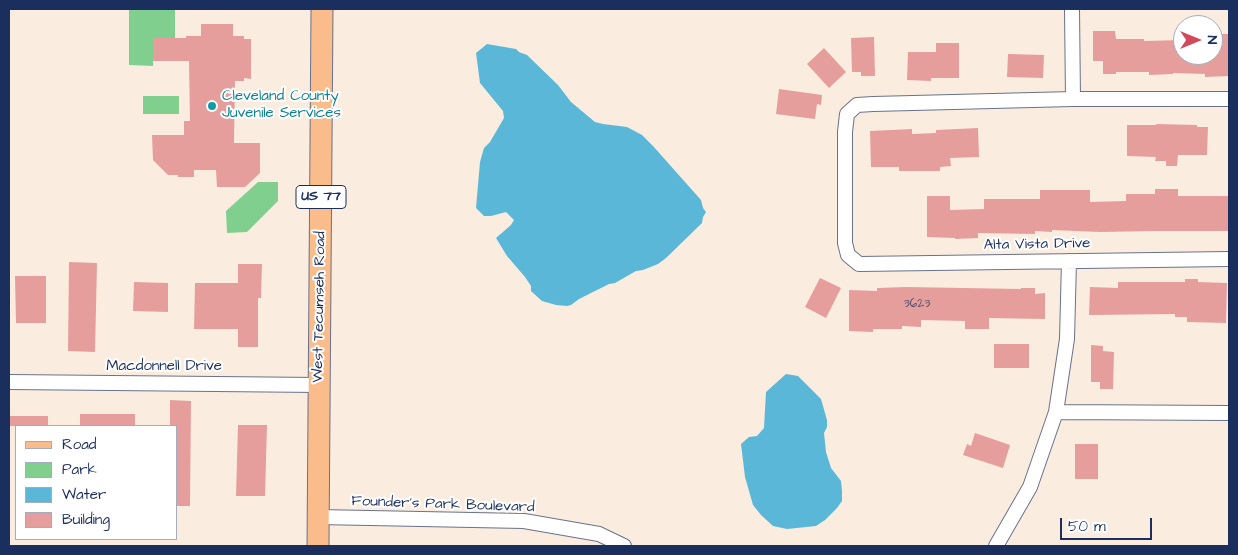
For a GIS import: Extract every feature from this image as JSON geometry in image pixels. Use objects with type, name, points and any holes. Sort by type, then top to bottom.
[{"type":"main road","name":"West Tecumseh Road","points":[[318,546],[322,9]]},
{"type":"street","points":[[1072,9],[1073,99],[1229,99]]},
{"type":"street","name":"Alta Vista Drive","points":[[1073,99],[857,105],[847,114],[845,132],[845,244],[848,255],[859,264],[1229,258]]},
{"type":"street","points":[[996,546],[1030,487],[1056,412],[1067,339],[1069,261]]},
{"type":"street","name":"Macdonnell Drive","points":[[9,382],[319,385]]},
{"type":"street","points":[[1056,412],[1229,413]]},
{"type":"street","name":"Founder's Park Boulevard","points":[[318,517],[524,521],[599,534],[624,546]]},
{"type":"green space","points":[[129,9],[175,9],[175,38],[153,38],[153,66],[129,65]]},
{"type":"green space","points":[[143,96],[179,96],[179,114],[143,114]]},
{"type":"green space","points":[[258,182],[278,182],[278,201],[247,232],[227,233],[226,211]]},
{"type":"water","points":[[487,44],[516,49],[527,55],[558,85],[571,102],[595,122],[627,127],[642,135],[701,200],[706,212],[702,223],[658,264],[636,271],[615,283],[609,284],[579,299],[571,305],[556,305],[542,301],[531,291],[531,286],[507,256],[496,238],[514,220],[506,212],[484,216],[476,208],[480,162],[484,148],[490,142],[504,118],[503,111],[480,83],[476,53]]},
{"type":"water","points":[[786,374],[798,376],[821,399],[827,420],[827,427],[824,433],[826,452],[831,468],[841,481],[842,491],[842,501],[825,520],[816,526],[787,529],[773,526],[753,505],[745,477],[741,444],[749,437],[757,436],[764,428],[766,392]]},
{"type":"building","name":"Cleveland County Juvenile Services","points":[[201,24],[233,24],[233,36],[244,36],[244,39],[251,39],[251,79],[244,78],[244,81],[235,81],[234,143],[260,143],[260,173],[245,187],[217,187],[216,170],[194,170],[194,177],[168,175],[153,160],[152,135],[184,135],[184,121],[190,121],[189,61],[153,61],[153,38],[201,36]]},
{"type":"building","points":[[1093,31],[1115,31],[1116,39],[1173,40],[1173,65],[1223,65],[1223,34],[1228,34],[1229,76],[1205,77],[1205,74],[1173,73],[1149,75],[1149,72],[1103,74],[1103,61],[1093,61]]},
{"type":"building","points":[[874,37],[875,76],[861,76],[861,72],[852,72],[851,38]]},
{"type":"building","points":[[936,43],[959,43],[959,78],[931,78],[931,81],[907,80],[908,52],[936,52]]},
{"type":"building","points":[[824,48],[846,72],[829,88],[807,64]]},
{"type":"building","points":[[1008,54],[1044,55],[1043,78],[1007,77]]},
{"type":"building","points":[[779,89],[822,95],[821,105],[817,104],[815,119],[776,114]]},
{"type":"building","points":[[1156,124],[1208,127],[1207,155],[1178,155],[1177,166],[1166,166],[1166,161],[1155,161],[1156,157],[1127,156],[1127,125]]},
{"type":"building","points":[[978,128],[979,157],[950,158],[951,166],[940,167],[940,171],[899,171],[899,167],[871,167],[870,131],[912,129],[912,134],[936,133],[936,130]]},
{"type":"building","points":[[1155,189],[1178,189],[1178,196],[1229,196],[1229,231],[1100,232],[1052,230],[1052,232],[1035,231],[1035,234],[978,233],[978,238],[927,237],[927,196],[950,196],[950,210],[984,209],[984,199],[1040,199],[1040,190],[1090,190],[1090,202],[1126,201],[1126,194],[1155,194]]},
{"type":"building","points":[[69,262],[97,263],[95,352],[68,351]]},
{"type":"building","points":[[238,264],[262,264],[261,298],[258,298],[258,347],[238,347],[238,329],[194,329],[195,283],[238,283]]},
{"type":"building","points":[[15,276],[46,276],[46,323],[16,323]]},
{"type":"building","points":[[820,278],[841,288],[826,318],[805,307]]},
{"type":"building","points":[[1185,279],[1198,279],[1198,282],[1227,283],[1226,323],[1187,322],[1187,317],[1175,317],[1175,314],[1089,315],[1090,287],[1118,288],[1118,282],[1185,282]]},
{"type":"building","points":[[134,282],[168,283],[168,312],[133,311]]},
{"type":"building","points":[[877,288],[1035,288],[1035,294],[1045,293],[1045,319],[989,318],[989,329],[965,329],[965,321],[921,320],[921,327],[902,326],[902,329],[873,329],[873,332],[849,331],[849,290],[877,291]]},
{"type":"building","points":[[994,344],[1029,344],[1029,368],[994,368]]},
{"type":"building","points":[[1091,345],[1103,346],[1103,351],[1114,352],[1113,389],[1100,389],[1100,382],[1091,382]]},
{"type":"building","points":[[170,400],[191,401],[190,506],[178,506],[178,425],[170,425]]},
{"type":"building","points":[[80,414],[135,414],[135,425],[80,425]]},
{"type":"building","points":[[9,416],[48,416],[48,425],[9,426]]},
{"type":"building","points":[[238,425],[267,425],[265,496],[236,496]]},
{"type":"building","points":[[975,433],[1010,445],[1003,468],[963,455],[967,444],[971,446]]},
{"type":"building","points":[[1075,444],[1098,444],[1098,479],[1075,479]]},
{"type":"place","name":"Cleveland County Juvenile Services","points":[[212,106]]}]
